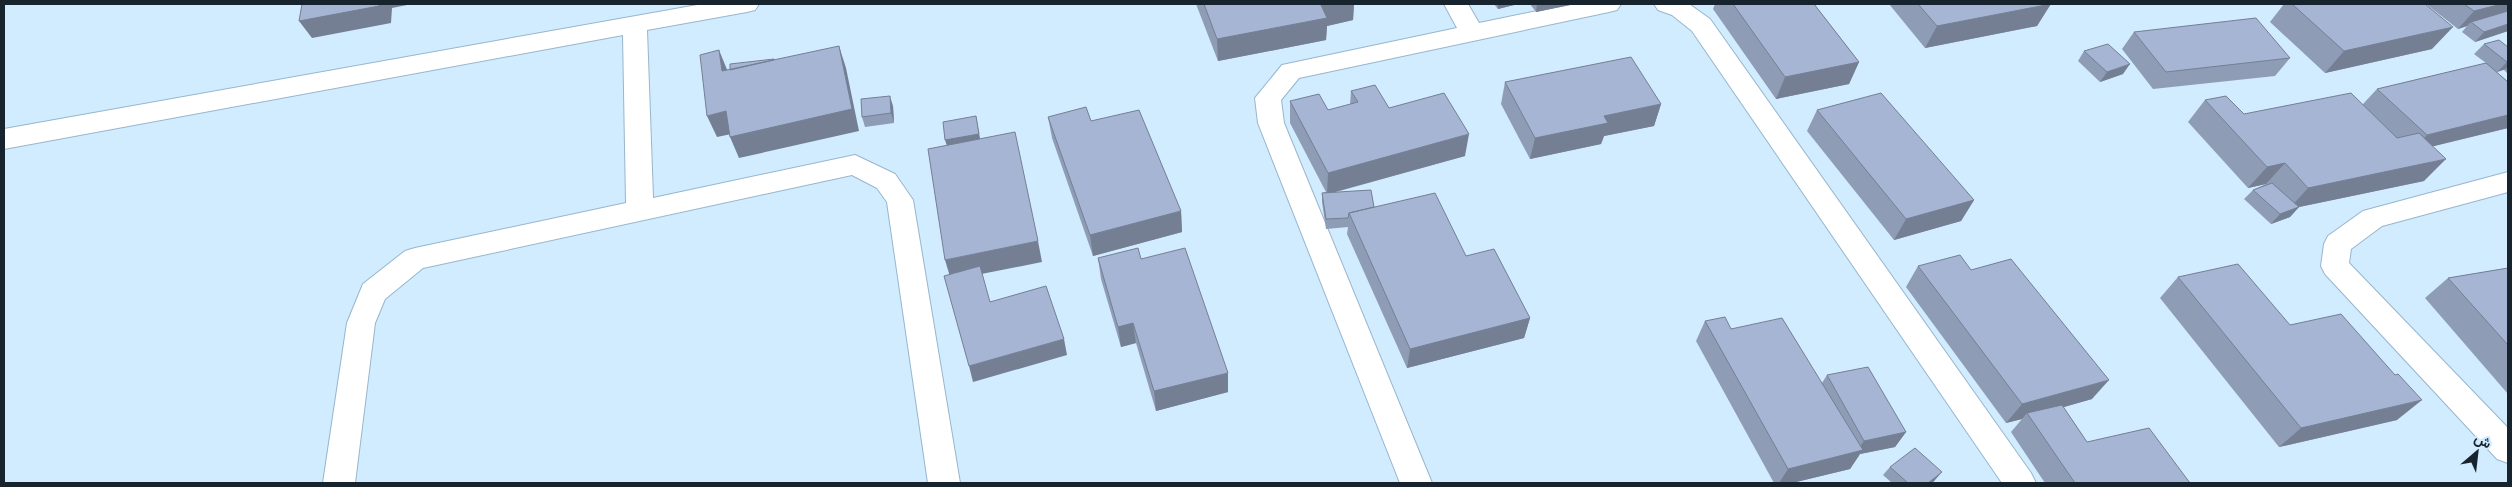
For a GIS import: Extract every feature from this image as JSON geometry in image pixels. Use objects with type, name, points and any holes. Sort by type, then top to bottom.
[{"type":"street","points":[[4,139],[747,4]]},
{"type":"street","points":[[1456,4],[1472,33]]},
{"type":"street","points":[[1416,483],[1271,123],[1268,98],[1291,71],[1609,4]]},
{"type":"street","points":[[1666,4],[1680,9],[1701,24],[2020,483]]},
{"type":"street","points":[[635,24],[640,210]]},
{"type":"street","points":[[339,483],[361,323],[373,292],[415,259],[855,165],[886,181],[900,200],[944,483]]},
{"type":"street","points":[[2508,182],[2373,218],[2338,244],[2335,266],[2508,449]]},
{"type":"building","points":[[302,4],[379,4],[379,6],[299,21]]},
{"type":"building","points":[[1204,4],[1328,4],[1321,5],[1327,18],[1217,39]]},
{"type":"building","points":[[1733,4],[1814,4],[1859,62],[1785,77]]},
{"type":"building","points":[[1918,4],[2051,4],[1937,26]]},
{"type":"building","points":[[2292,4],[2425,4],[2453,27],[2344,51]]},
{"type":"building","points":[[2464,4],[2502,4],[2474,11]]},
{"type":"building","points":[[2508,11],[2508,24],[2484,32],[2471,22]]},
{"type":"building","points":[[2256,18],[2290,58],[2166,72],[2134,32]]},
{"type":"building","points":[[2499,40],[2508,47],[2507,62],[2484,44]]},
{"type":"building","points":[[2108,44],[2130,64],[2107,72],[2084,51]]},
{"type":"building","points":[[839,46],[852,109],[730,137],[726,111],[707,116],[700,55],[719,50],[722,71]]},
{"type":"building","points":[[1631,57],[1661,104],[1604,116],[1608,123],[1535,138],[1505,82]]},
{"type":"building","points":[[774,60],[730,70],[730,64]]},
{"type":"building","points":[[2486,63],[2508,82],[2508,115],[2427,135],[2377,89]]},
{"type":"building","points":[[1375,85],[1389,108],[1444,93],[1469,134],[1328,173],[1290,101],[1319,94],[1328,110],[1358,102],[1351,91]]},
{"type":"building","points":[[1881,93],[1974,200],[1906,219],[1817,110]]},
{"type":"building","points":[[2351,93],[2397,138],[2419,133],[2446,159],[2308,188],[2285,163],[2267,167],[2205,100],[2226,96],[2244,114]]},
{"type":"building","points":[[890,96],[891,113],[862,117],[861,99]]},
{"type":"building","points":[[1086,107],[1091,121],[1139,110],[1181,211],[1090,235],[1048,117]]},
{"type":"building","points":[[976,116],[979,134],[945,140],[943,122]]},
{"type":"building","points":[[1015,132],[1038,241],[945,260],[928,149]]},
{"type":"building","points":[[2272,183],[2299,207],[2280,214],[2253,190]]},
{"type":"building","points":[[1371,190],[1374,207],[1349,213],[1348,218],[1326,219],[1322,193]]},
{"type":"building","points":[[1435,193],[1466,256],[1494,249],[1530,318],[1410,349],[1349,213]]},
{"type":"building","points":[[1138,248],[1141,259],[1185,248],[1228,373],[1154,391],[1133,323],[1118,327],[1098,258]]},
{"type":"building","points":[[1960,255],[1971,270],[2011,259],[2109,380],[2022,404],[1918,266]]},
{"type":"building","points":[[2238,264],[2290,325],[2341,314],[2395,375],[2398,374],[2422,400],[2301,428],[2178,277]]},
{"type":"building","points":[[980,266],[990,302],[1046,286],[1064,339],[969,366],[944,276]]},
{"type":"building","points":[[2508,268],[2508,345],[2448,278]]},
{"type":"building","points":[[1725,317],[1731,329],[1782,318],[1863,450],[1788,469],[1705,321]]},
{"type":"building","points":[[1868,367],[1906,432],[1864,441],[1827,375]]},
{"type":"building","points":[[2062,405],[2087,442],[2149,428],[2190,483],[2075,483],[2027,413]]},
{"type":"building","points":[[1915,448],[1942,472],[1928,483],[1908,483],[1890,467]]}]
